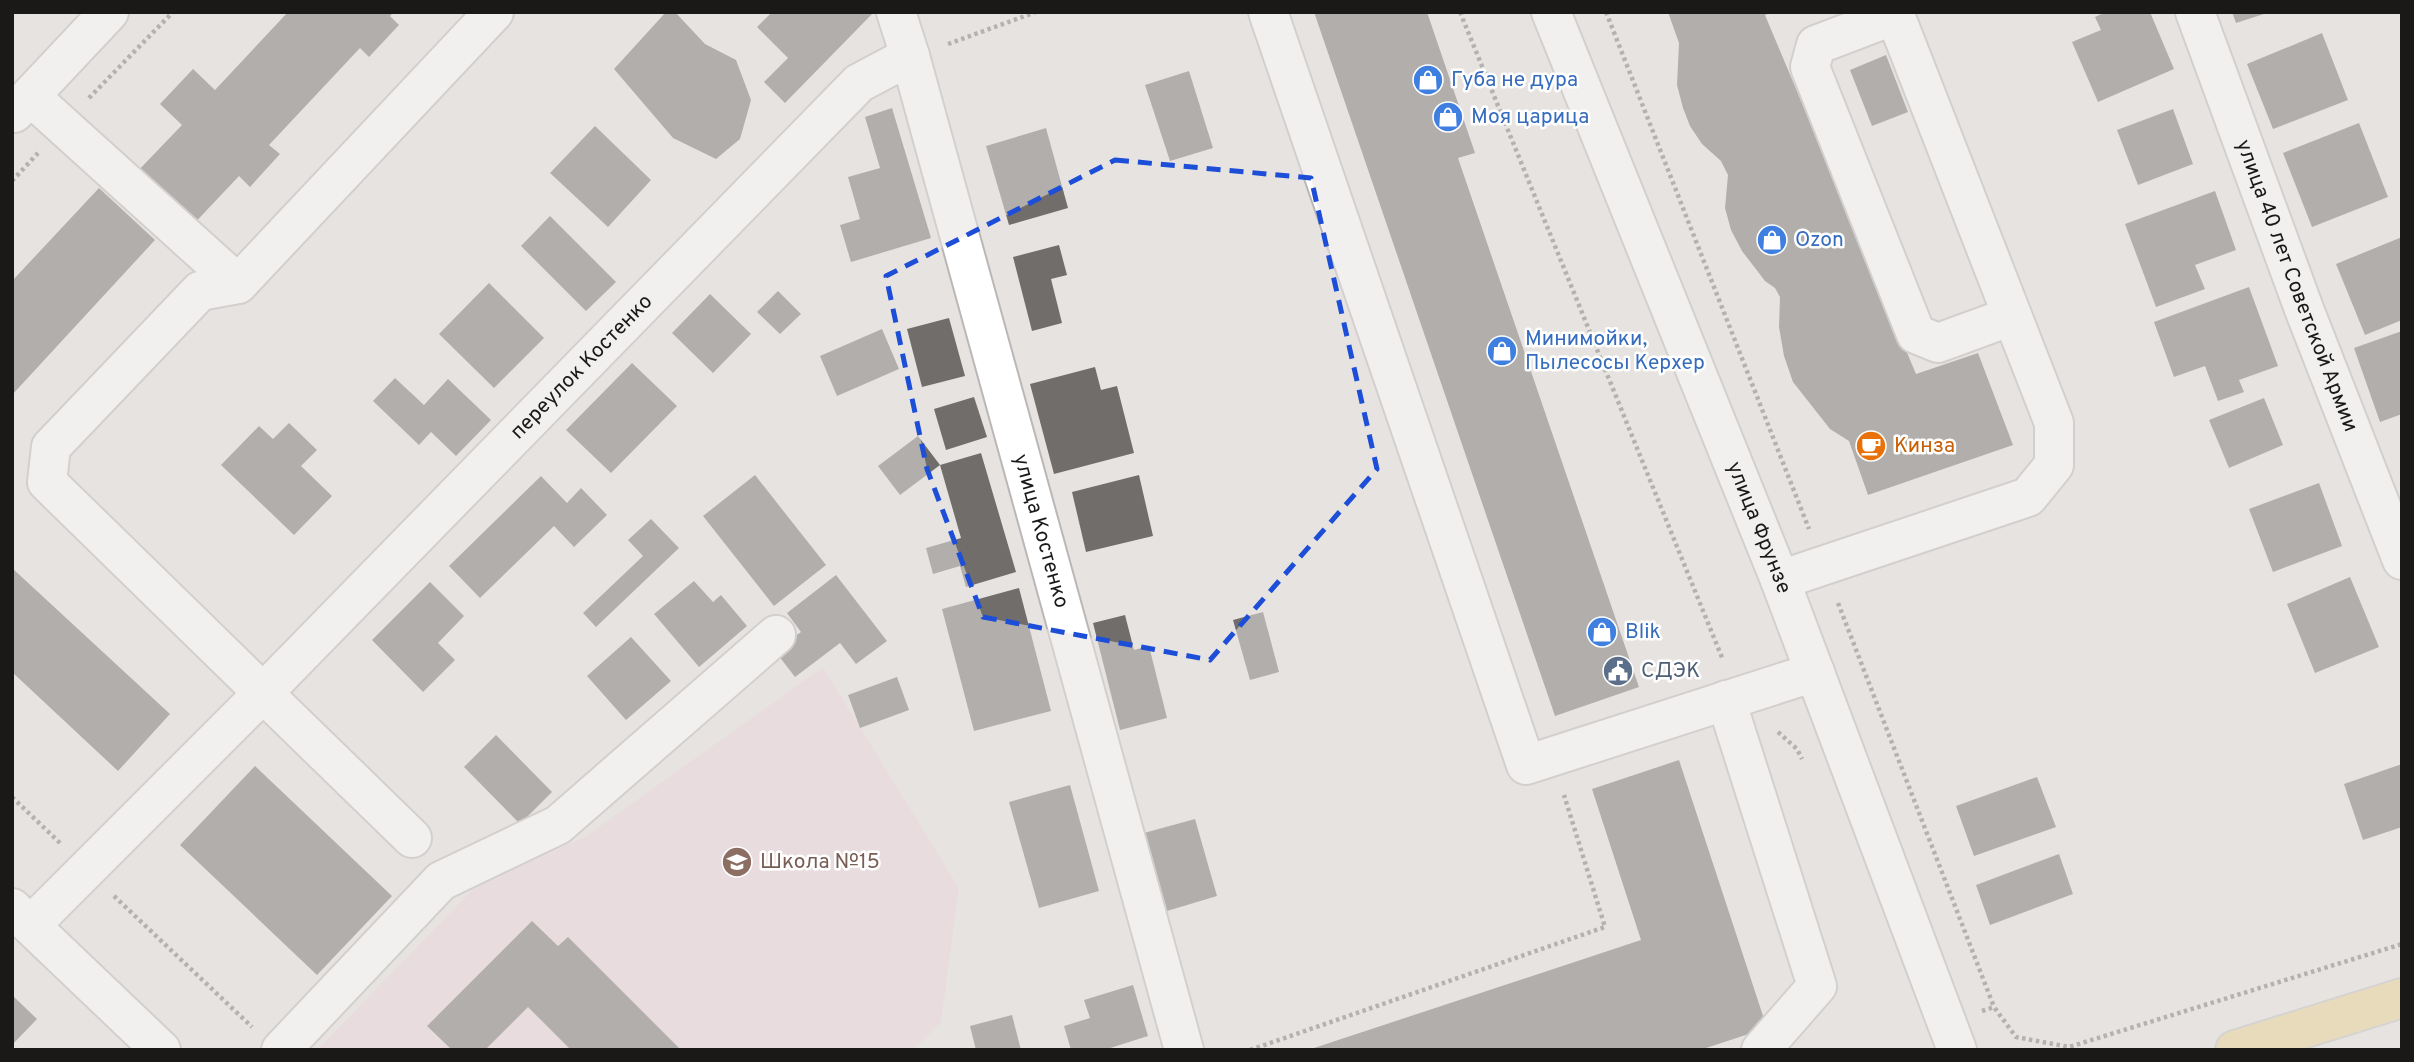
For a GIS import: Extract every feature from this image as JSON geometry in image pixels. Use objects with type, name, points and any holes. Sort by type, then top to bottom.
[{"type":"main road","points":[[2235,1050],[2402,998]]},
{"type":"street","points":[[109,12],[21,105],[238,284]]},
{"type":"street","points":[[412,838],[47,482],[51,447],[200,291],[238,284],[494,12]]},
{"type":"street","name":"улица Костенко","points":[[896,12],[1184,1050]]},
{"type":"street","points":[[1268,12],[1526,765],[1815,672]]},
{"type":"street","name":"улица Фрунзе","points":[[1551,12],[1780,580],[1952,1036]]},
{"type":"street","name":"улица 40 лет Советской Армии","points":[[2194,12],[2304,309],[2402,560]]},
{"type":"street","points":[[1780,580],[2028,497],[2054,465],[2054,424],[1895,13],[1816,45],[1810,67],[1916,334],[1938,343],[2012,316]]},
{"type":"street","name":"переулок Костенко","points":[[22,917],[87,870],[859,83],[910,56]]},
{"type":"street","points":[[268,1040],[441,881],[558,825],[776,635]]},
{"type":"street","points":[[1732,698],[1817,986],[1761,1050]]},
{"type":"street","points":[[22,917],[161,1050]]},
{"type":"path","points":[[910,56],[1036,12]]},
{"type":"path","points":[[1460,12],[1732,698],[1797,749],[1803,761]]},
{"type":"path","points":[[1606,12],[1994,1007],[2016,1037],[2068,1048],[2402,944]]},
{"type":"path","points":[[1250,1050],[1605,927],[1563,795]]},
{"type":"path","points":[[12,797],[268,1040]]},
{"type":"path","points":[[1952,1036],[1994,1007]]},
{"type":"highlighted area","points":[[1115,160],[1311,178],[1377,469],[1210,660],[983,617],[927,469],[886,276]]},
{"type":"shaded area","name":"Школа №15","points":[[823,667],[959,888],[941,1022],[913,1050],[317,1050],[475,887],[586,836]]},
{"type":"building","points":[[288,12],[394,12],[390,16],[399,25],[369,57],[360,48],[269,145],[280,154],[250,187],[239,176],[189,229],[133,176],[182,125],[160,104],[193,69],[215,90]]},
{"type":"building","points":[[666,12],[675,12],[705,44],[736,60],[751,100],[740,139],[716,159],[673,138],[614,69]]},
{"type":"building","points":[[772,12],[874,12],[785,103],[764,82],[788,58],[757,27]]},
{"type":"building","points":[[1314,12],[1427,12],[1475,153],[1458,158],[1639,687],[1555,716]]},
{"type":"building","points":[[1668,12],[1772,12],[1765,15],[1916,374],[1978,353],[2013,445],[1868,495],[1849,441],[1830,429],[1793,382],[1784,356],[1779,327],[1780,297],[1742,251],[1731,230],[1725,208],[1728,175],[1721,161],[1702,144],[1690,126],[1683,108],[1677,85],[1679,43]]},
{"type":"building","points":[[2106,12],[2150,12],[2174,69],[2098,102],[2072,42],[2101,30],[2095,17]]},
{"type":"building","points":[[2232,12],[2267,12],[2267,13],[2236,23]]},
{"type":"building","points":[[2322,33],[2348,100],[2273,129],[2247,64]]},
{"type":"building","points":[[1886,55],[1908,112],[1872,126],[1850,70]]},
{"type":"building","points":[[1189,71],[1213,148],[1170,161],[1145,85]]},
{"type":"building","points":[[892,108],[931,238],[851,262],[840,225],[860,219],[848,177],[880,168],[865,117]]},
{"type":"building","points":[[2173,109],[2193,164],[2138,185],[2117,130]]},
{"type":"building","points":[[2359,123],[2388,197],[2312,227],[2283,153]]},
{"type":"building","points":[[595,126],[651,180],[608,227],[550,173]]},
{"type":"building","points":[[1046,128],[1068,208],[1009,225],[986,146]]},
{"type":"building","points":[[99,188],[155,240],[12,395],[12,281]]},
{"type":"building","points":[[2215,191],[2236,250],[2195,265],[2205,289],[2156,307],[2125,224]]},
{"type":"building","points":[[550,216],[616,282],[586,311],[521,246]]},
{"type":"building","points":[[2402,237],[2402,320],[2365,335],[2336,264]]},
{"type":"building","points":[[1059,245],[1067,275],[1051,279],[1062,323],[1032,331],[1013,257]]},
{"type":"building","points":[[489,283],[544,338],[494,388],[439,334]]},
{"type":"building","points":[[2249,287],[2278,366],[2239,380],[2244,392],[2218,401],[2205,366],[2174,377],[2154,322]]},
{"type":"building","points":[[778,291],[801,314],[780,334],[757,312]]},
{"type":"building","points":[[710,294],[751,334],[713,373],[672,333]]},
{"type":"building","points":[[949,318],[965,376],[922,387],[907,329]]},
{"type":"building","points":[[882,329],[899,369],[837,396],[820,356]]},
{"type":"building","points":[[2402,331],[2402,414],[2380,422],[2354,348]]},
{"type":"building","points":[[632,363],[677,406],[611,473],[566,430]]},
{"type":"building","points":[[1095,367],[1101,390],[1117,386],[1134,453],[1054,474],[1030,384]]},
{"type":"building","points":[[395,378],[424,405],[448,379],[491,420],[456,456],[431,432],[419,445],[373,401]]},
{"type":"building","points":[[974,397],[987,437],[946,450],[934,409]]},
{"type":"building","points":[[2264,398],[2283,445],[2229,468],[2209,420]]},
{"type":"building","points":[[289,423],[317,450],[301,466],[332,496],[294,535],[221,465],[259,426],[273,439]]},
{"type":"building","points":[[918,436],[940,465],[900,495],[878,466]]},
{"type":"building","points":[[981,453],[1016,572],[966,587],[960,566],[933,574],[926,548],[961,538],[940,465]]},
{"type":"building","points":[[755,475],[826,565],[774,606],[703,516]]},
{"type":"building","points":[[1139,475],[1153,536],[1086,552],[1072,492]]},
{"type":"building","points":[[541,476],[567,503],[581,488],[607,515],[574,547],[554,526],[480,598],[449,566]]},
{"type":"building","points":[[2319,483],[2342,546],[2273,572],[2249,509]]},
{"type":"building","points":[[651,519],[679,548],[596,627],[583,613],[643,556],[628,540]]},
{"type":"building","points":[[12,568],[170,714],[118,771],[12,672]]},
{"type":"building","points":[[836,575],[887,641],[856,664],[840,643],[795,677],[775,651],[801,632],[787,613]]},
{"type":"building","points":[[2350,577],[2379,647],[2315,673],[2287,604]]},
{"type":"building","points":[[694,581],[713,602],[721,595],[747,626],[699,667],[654,614]]},
{"type":"building","points":[[430,582],[464,616],[438,643],[455,660],[423,692],[372,640]]},
{"type":"building","points":[[1019,588],[1051,711],[974,731],[942,609]]},
{"type":"building","points":[[1263,612],[1279,672],[1250,680],[1233,620]]},
{"type":"building","points":[[1125,615],[1134,650],[1149,646],[1167,718],[1120,730],[1093,623]]},
{"type":"building","points":[[631,637],[671,681],[626,720],[587,676]]},
{"type":"building","points":[[897,677],[909,710],[860,728],[848,695]]},
{"type":"building","points":[[496,735],[552,792],[520,824],[464,767]]},
{"type":"building","points":[[1679,760],[1767,1028],[1700,1050],[1308,1050],[1641,940],[1592,789]]},
{"type":"building","points":[[2402,764],[2402,827],[2363,840],[2344,784]]},
{"type":"building","points":[[255,766],[392,896],[317,975],[180,845]]},
{"type":"building","points":[[2037,777],[2056,827],[1974,856],[1956,806]]},
{"type":"building","points":[[1070,785],[1099,891],[1039,908],[1009,802]]},
{"type":"building","points":[[1195,819],[1217,896],[1167,911],[1144,833]]},
{"type":"building","points":[[2059,854],[2073,894],[1990,925],[1976,885]]},
{"type":"building","points":[[532,921],[558,946],[568,937],[681,1050],[571,1050],[528,1007],[485,1050],[452,1050],[427,1026]]},
{"type":"building","points":[[1133,985],[1148,1036],[1104,1050],[1071,1050],[1064,1026],[1090,1018],[1084,1000]]},
{"type":"building","points":[[12,995],[37,1019],[12,1045]]},
{"type":"building","points":[[1012,1015],[1021,1050],[976,1050],[970,1026]]},
{"type":"place","name":"Губа не дура","points":[[1428,80]]},
{"type":"place","name":"Моя царица","points":[[1448,117]]},
{"type":"place","name":"Ozon","points":[[1772,240]]},
{"type":"place","name":"Минимойки, Пылесосы Керхер","points":[[1502,351]]},
{"type":"place","name":"Кинза","points":[[1871,446]]},
{"type":"place","name":"Blik","points":[[1602,632]]},
{"type":"place","name":"СДЭК","points":[[1618,671]]},
{"type":"place","name":"Школа №15","points":[[737,862]]}]
